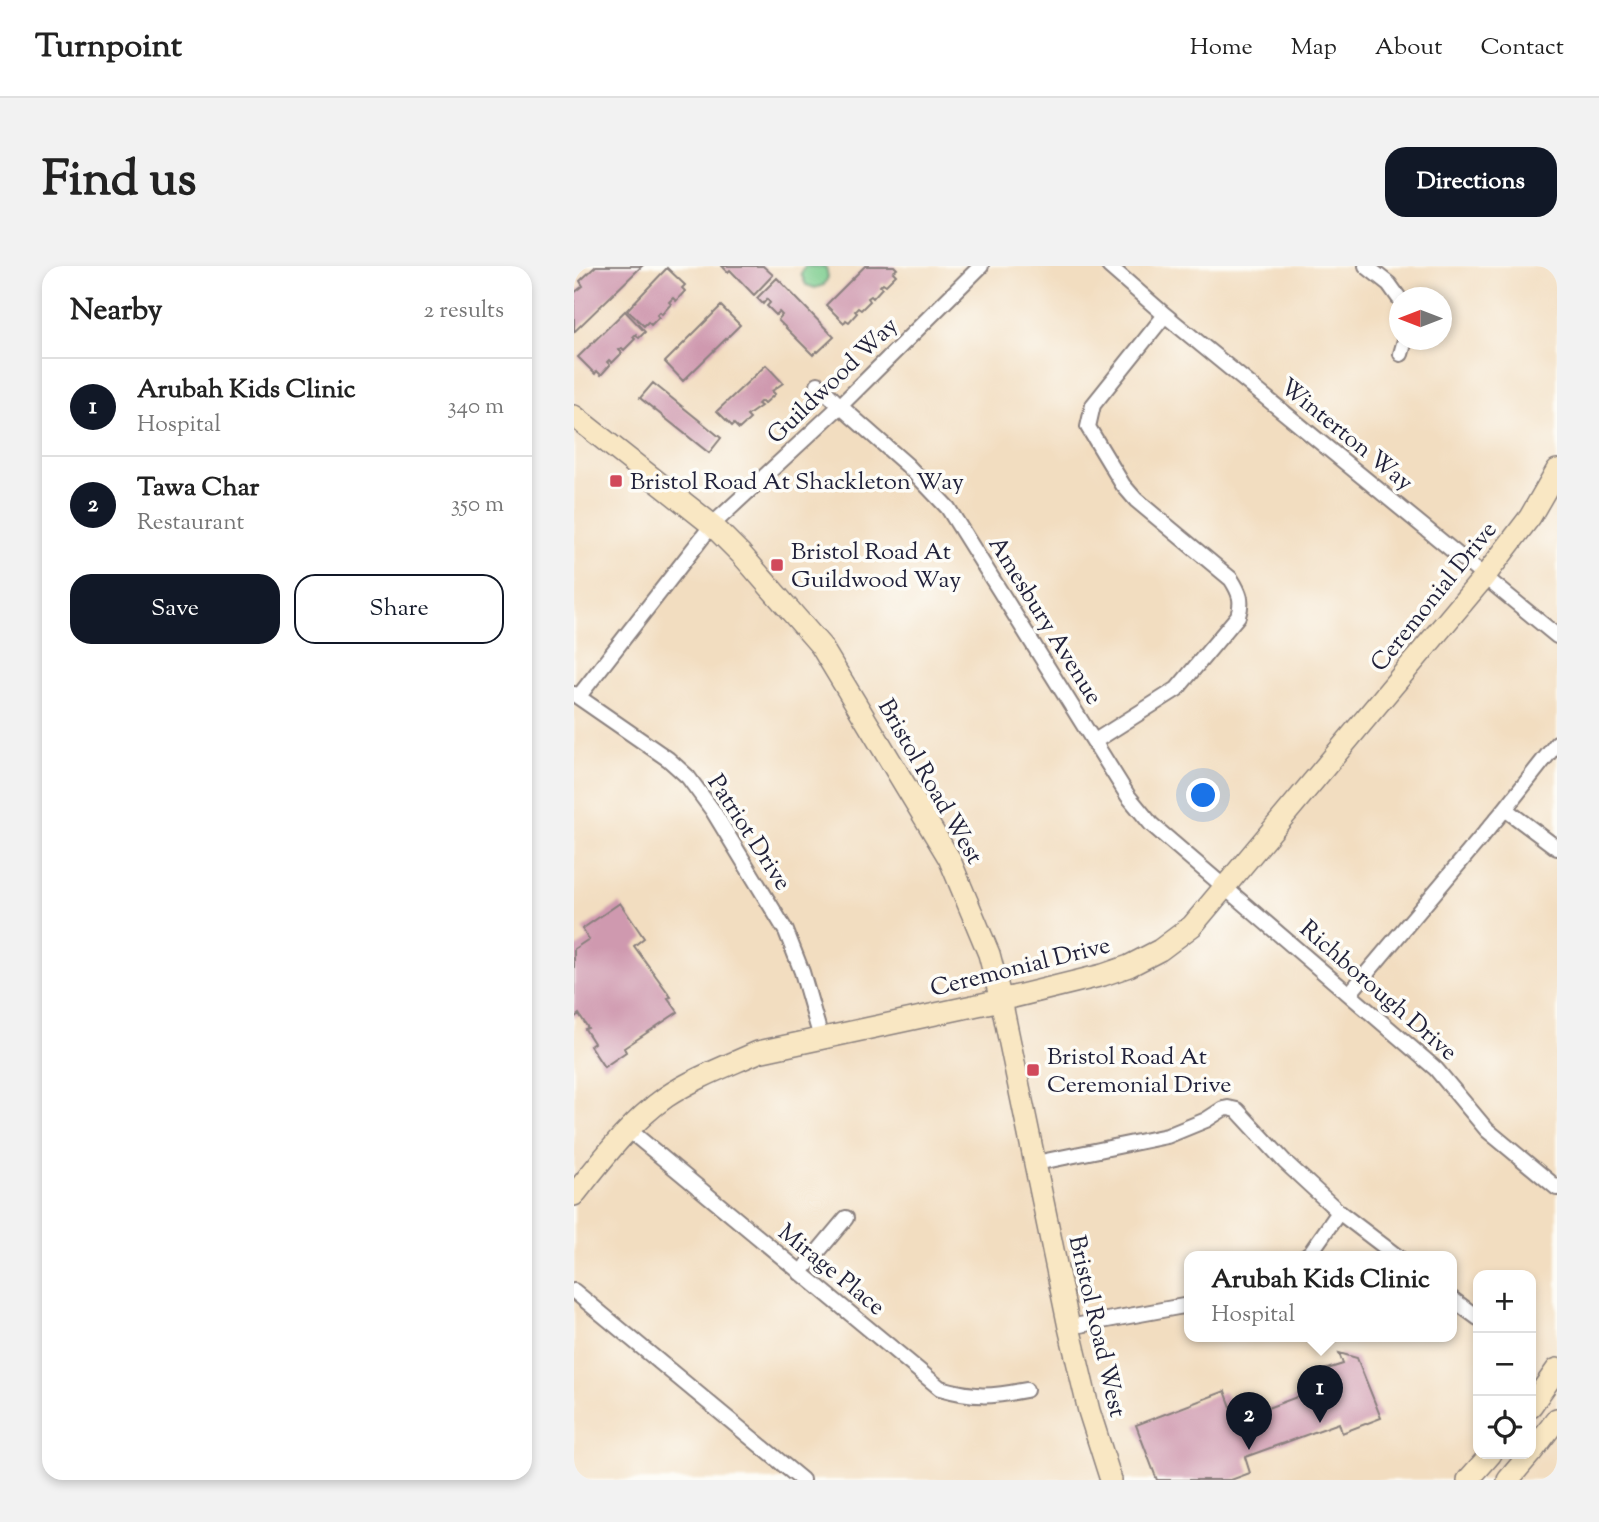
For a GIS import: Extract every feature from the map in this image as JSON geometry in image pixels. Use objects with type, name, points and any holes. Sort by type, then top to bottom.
[{"type":"street","name":"Guildwood Way","points":[[576,695],[712,524],[840,407],[981,266]]},
{"type":"street","name":"Winterton Way","points":[[1109,266],[1165,316],[1557,636]]},
{"type":"street","points":[[1366,266],[1391,287]]},
{"type":"street","points":[[1095,741],[1178,689],[1238,616],[1242,603],[1231,579],[1136,500],[1088,427],[1093,405],[1165,316]]},
{"type":"street","points":[[1401,354],[1402,350]]},
{"type":"street","name":"Amesbury Avenue","points":[[818,384],[840,407],[908,465],[947,508],[1128,796],[1152,824],[1226,888]]},
{"type":"street","name":"Bristol Road West","points":[[574,416],[712,524],[821,646],[949,858],[989,954],[1001,1000],[1069,1328],[1090,1414],[1111,1480]]},
{"type":"street","name":"Ceremonial Drive","points":[[574,1195],[629,1130],[666,1097],[720,1068],[758,1052],[1001,1000],[1103,975],[1129,966],[1160,950],[1192,926],[1226,888],[1485,576],[1530,517],[1557,470]]},
{"type":"street","name":"Patriot Drive","points":[[576,695],[668,759],[688,778],[713,811],[786,931],[802,972],[821,1038]]},
{"type":"street","points":[[1350,993],[1557,743]]},
{"type":"street","points":[[1505,809],[1557,848]]},
{"type":"street","name":"Richborough Drive","points":[[1226,888],[1436,1069],[1487,1130],[1557,1188]]},
{"type":"street","points":[[1036,1163],[1167,1136],[1228,1108],[1237,1110],[1247,1117],[1285,1162],[1339,1212],[1390,1251]]},
{"type":"street","name":"Mirage Place","points":[[629,1130],[940,1388],[968,1396],[994,1396],[1026,1390]]},
{"type":"street","points":[[1312,1251],[1339,1212]]},
{"type":"street","points":[[800,1273],[846,1218]]},
{"type":"street","points":[[574,1291],[802,1480]]},
{"type":"street","points":[[1457,1302],[1473,1314]]},
{"type":"street","points":[[1069,1328],[1184,1306]]},
{"type":"street","points":[[1536,1399],[1557,1369]]},
{"type":"street","points":[[1536,1445],[1557,1419]]},
{"type":"street","points":[[1468,1480],[1487,1459]]},
{"type":"street","points":[[1508,1480],[1525,1459]]},
{"type":"green space","points":[[805,266],[826,267],[828,277],[824,285],[815,288],[806,285],[801,274]]},
{"type":"building","points":[[596,266],[642,266],[574,332],[574,293],[583,286],[580,281]]},
{"type":"building","points":[[722,266],[763,266],[773,275],[754,295],[730,270],[728,272]]},
{"type":"building","points":[[865,266],[894,266],[897,269],[893,272],[896,275],[886,285],[883,283],[873,298],[868,298],[870,301],[861,310],[858,308],[855,311],[857,313],[849,322],[846,320],[844,323],[826,305]]},
{"type":"building","points":[[667,268],[685,285],[682,288],[685,291],[676,301],[673,298],[669,302],[671,304],[662,314],[660,312],[657,315],[659,317],[651,325],[648,322],[644,326],[627,310]]},
{"type":"building","points":[[777,278],[834,337],[813,355],[778,320],[782,315],[779,312],[776,315],[767,306],[770,303],[767,299],[763,304],[757,298]]},
{"type":"building","points":[[721,306],[740,325],[683,381],[665,362]]},
{"type":"building","points":[[625,311],[645,332],[639,338],[636,334],[633,337],[635,339],[624,350],[619,350],[622,353],[612,363],[609,360],[607,362],[610,365],[601,375],[597,371],[595,374],[578,357]]},
{"type":"building","points":[[766,365],[783,383],[772,391],[775,394],[764,404],[761,401],[758,404],[761,406],[747,416],[750,419],[739,429],[734,424],[732,426],[717,411]]},
{"type":"building","points":[[653,383],[721,438],[709,453],[640,398]]},
{"type":"building","points":[[620,903],[644,938],[634,946],[671,997],[668,998],[678,1012],[624,1048],[626,1052],[604,1067],[590,1046],[594,1043],[585,1029],[588,1028],[579,1014],[574,1018],[574,949],[589,939],[582,929]]},
{"type":"building","points":[[1339,1353],[1357,1358],[1381,1418],[1342,1433],[1339,1423],[1245,1457],[1250,1473],[1231,1480],[1157,1480],[1136,1425],[1225,1391],[1236,1420],[1326,1386],[1321,1371],[1343,1364]]},
{"type":"place","name":"Bristol Road At Shackleton Way","points":[[616,481]]},
{"type":"place","name":"Bristol Road At Guildwood Way","points":[[777,565]]},
{"type":"place","name":"Bristol Road At Ceremonial Drive","points":[[1033,1070]]},
{"type":"place","name":"Arubah Kids Clinic","points":[[1320,1423]]},
{"type":"place","name":"Tawa Char","points":[[1249,1450]]}]
